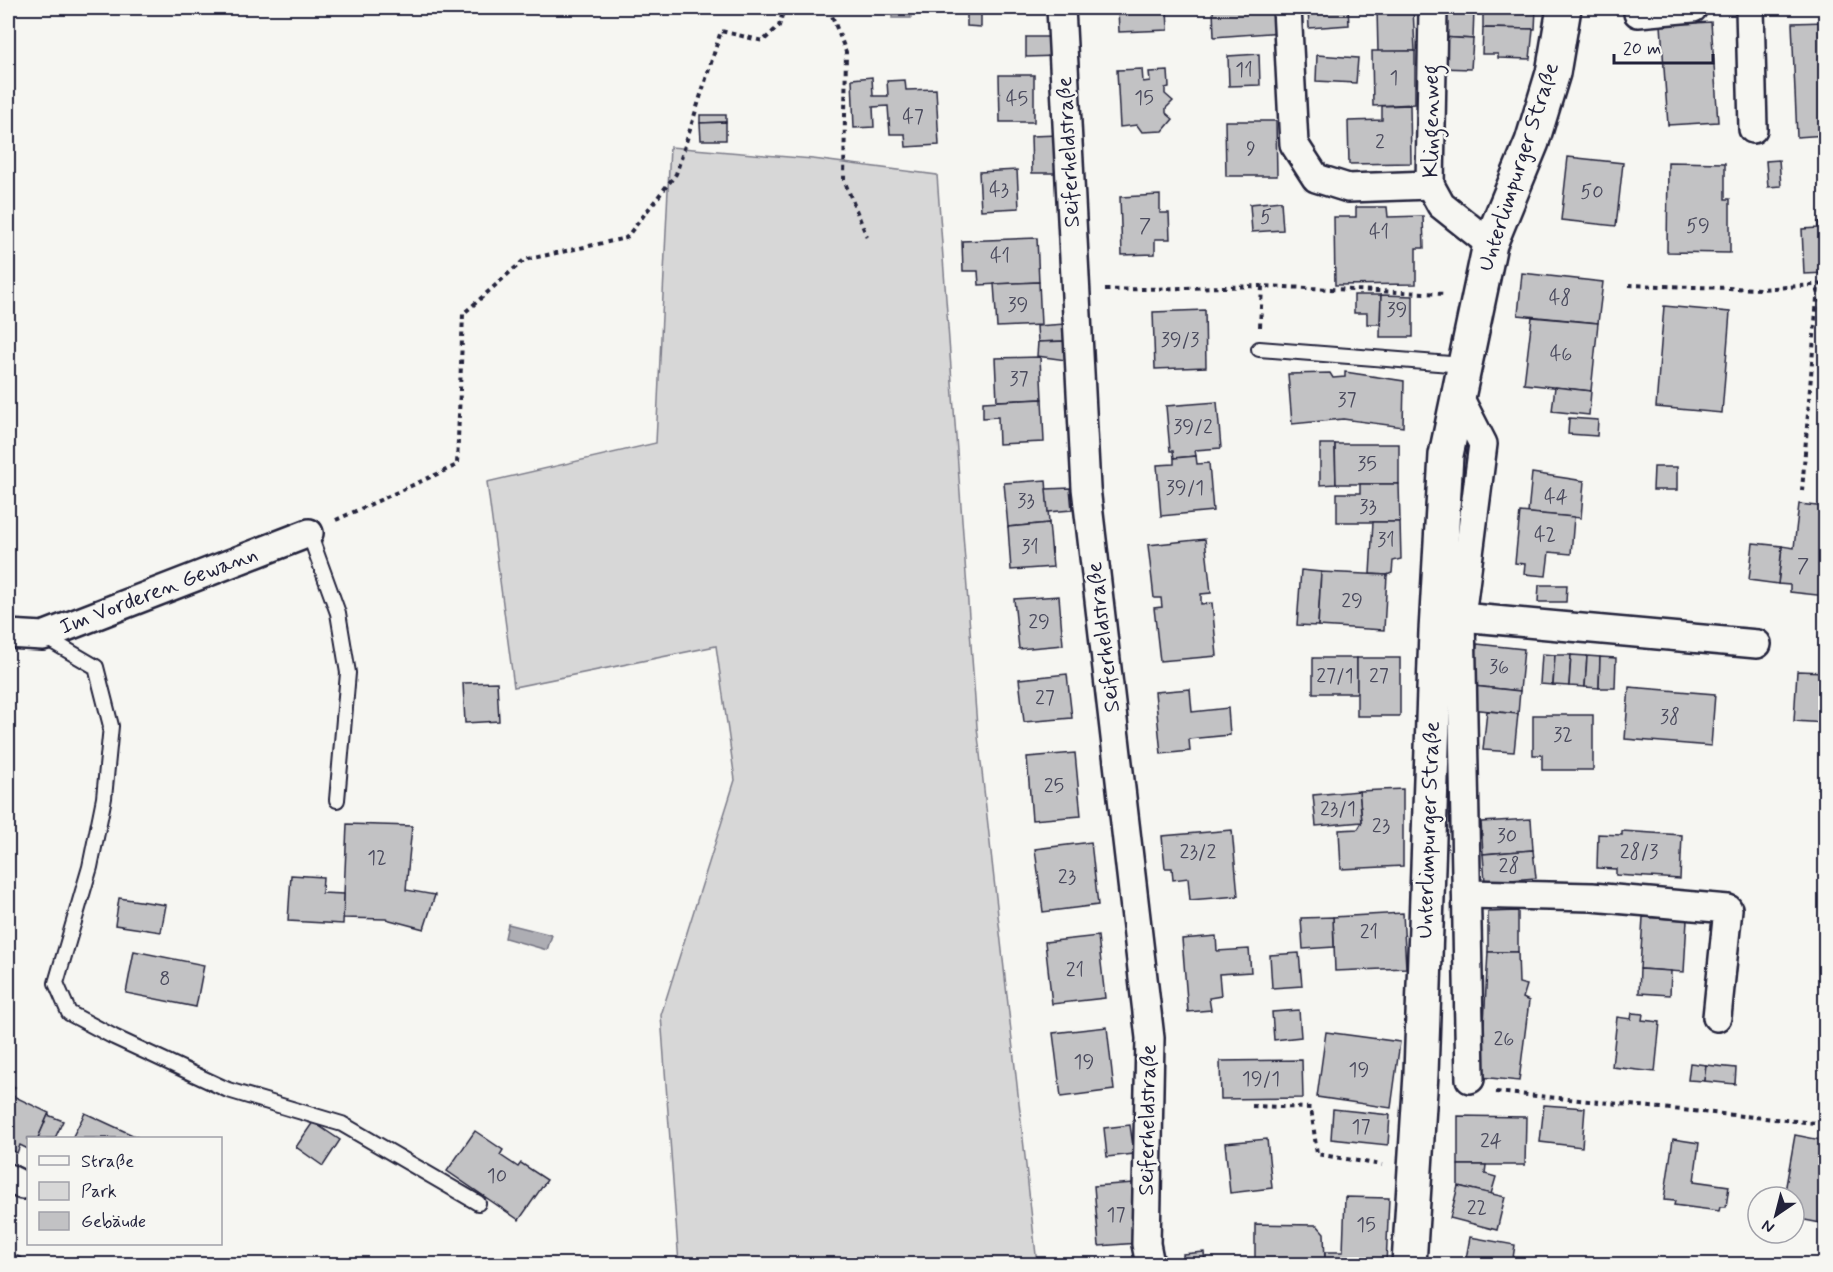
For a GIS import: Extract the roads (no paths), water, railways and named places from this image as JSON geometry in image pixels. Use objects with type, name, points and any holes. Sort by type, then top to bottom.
[{"type":"street","name":"Seiferheldstraße","points":[[1061,8],[1086,488],[1150,1038],[1146,1244],[1150,1264]]},
{"type":"street","points":[[1287,8],[1294,144],[1316,178],[1348,188],[1430,184]]},
{"type":"street","name":"Klingenweg","points":[[1433,8],[1430,184],[1441,205],[1490,244]]},
{"type":"street","name":"Unterlimpurger Straße","points":[[1408,1264],[1421,1074],[1446,455],[1490,244],[1532,142],[1553,74],[1564,8]]},
{"type":"street","points":[[1638,13],[1693,8]]},
{"type":"street","points":[[1750,8],[1753,129]]},
{"type":"street","name":"Unterlimpurger Straße","points":[[1459,398],[1483,444],[1461,617],[1461,727],[1470,1079]]},
{"type":"street","name":"Im Vorderen Gewann","points":[[8,634],[43,636],[309,533]]},
{"type":"street","points":[[1461,617],[1758,644]]},
{"type":"street","name":"Unterlimpurger Straße","points":[[1467,894],[1592,897],[1728,909],[1717,1017]]},
{"type":"lane","points":[[1259,349],[1463,365]]},
{"type":"lane","points":[[309,533],[338,613],[348,673],[337,800]]},
{"type":"lane","points":[[43,636],[96,667],[111,726],[104,798],[90,867],[56,983],[69,1013],[228,1090],[342,1124],[478,1203]]}]
